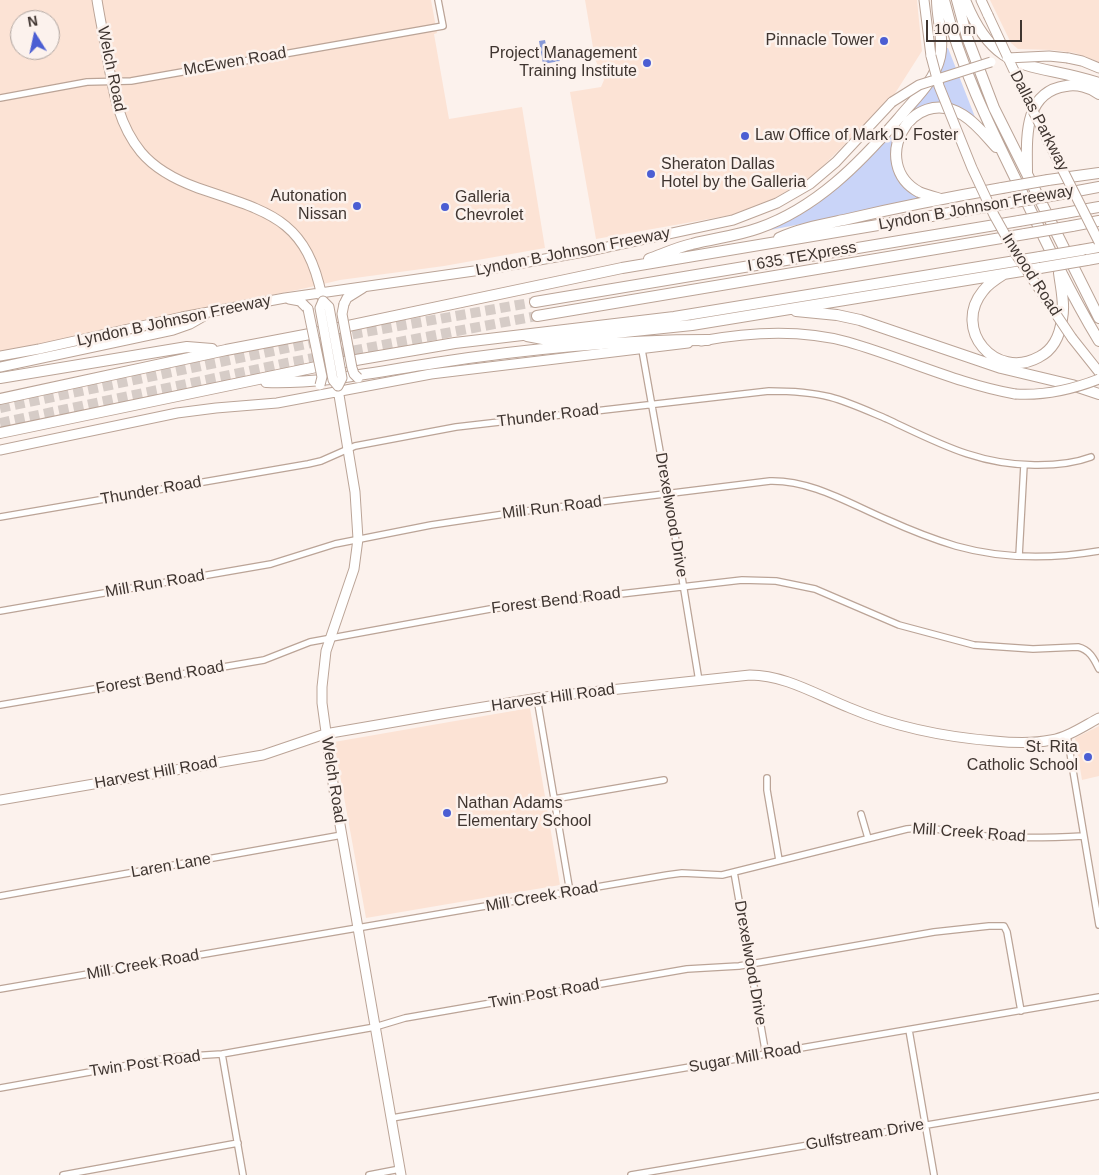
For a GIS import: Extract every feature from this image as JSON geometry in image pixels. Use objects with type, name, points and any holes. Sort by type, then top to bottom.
[{"type":"highway","points":[[622,268],[692,244],[741,234],[759,228],[795,212],[829,188],[886,132],[934,75],[940,56],[941,40],[937,0]]},
{"type":"highway","points":[[944,0],[956,43],[983,114],[1058,267],[1099,341]]},
{"type":"highway","points":[[957,0],[967,37],[994,108],[1099,318]]},
{"type":"highway","points":[[965,0],[975,23],[984,37],[1008,58],[1032,67],[1099,83]]},
{"type":"highway","points":[[1027,176],[1028,128],[1038,102],[1052,90],[1069,85],[1087,88],[1099,94]]},
{"type":"highway","points":[[941,199],[926,195],[914,188],[904,177],[898,165],[896,150],[899,136],[906,125],[922,111],[937,108],[954,111],[963,115],[980,128],[1005,157]]},
{"type":"highway","points":[[1085,174],[1099,165]]},
{"type":"highway","points":[[765,244],[794,231],[941,199],[1099,173]]},
{"type":"highway","name":"Lyndon B Johnson Freeway","points":[[0,399],[622,268],[1099,187]]},
{"type":"highway","name":"I 635 TEXpress","points":[[535,302],[1099,207]]},
{"type":"highway","name":"I 635 TEXpress","points":[[537,316],[1099,221]]},
{"type":"highway","points":[[0,433],[247,381],[393,353],[516,334],[674,317],[1040,263],[1085,255],[1099,247]]},
{"type":"highway","points":[[1085,255],[1099,258]]},
{"type":"highway","points":[[516,334],[548,340],[674,327],[1005,274],[1040,263]]},
{"type":"highway","points":[[1005,274],[989,284],[978,298],[973,312],[974,330],[981,346],[994,357],[1002,361],[1022,363],[1042,356],[1059,333],[1063,311],[1058,267]]},
{"type":"highway","points":[[1083,284],[1099,303]]},
{"type":"highway","points":[[782,310],[837,315],[860,320],[993,366],[1072,385],[1099,394]]},
{"type":"highway","points":[[247,381],[293,383],[367,375],[503,354],[654,340],[708,340]]},
{"type":"highway","points":[[0,378],[187,347],[226,350]]},
{"type":"main road","name":"Welch Road","points":[[97,0],[112,82],[124,124],[132,140],[149,161],[180,182],[270,213],[300,240],[310,257],[322,296],[320,308],[333,380],[338,389],[357,506],[358,539],[354,569],[326,651],[322,687],[325,734],[400,1172]]},
{"type":"main road","name":"Inwood Road","points":[[924,0],[930,52],[937,79],[980,186],[1009,243],[1044,298],[1074,341],[1099,372]]},
{"type":"main road","name":"Dallas Parkway","points":[[981,0],[1007,58],[1099,242]]},
{"type":"main road","name":"Lyndon B Johnson Freeway","points":[[0,356],[285,298],[322,296],[372,285],[495,268],[589,251],[733,220],[758,212],[790,197],[824,173],[892,102],[919,85],[1007,58],[1039,56],[1068,58],[1099,68]]},
{"type":"main road","points":[[369,386],[354,374],[342,314],[344,304],[353,294],[372,285]]},
{"type":"main road","points":[[285,298],[300,301],[308,308],[322,377],[320,385],[309,396],[296,400]]},
{"type":"main road","points":[[0,367],[165,332],[190,324],[208,313]]},
{"type":"main road","points":[[0,450],[177,413],[296,400],[338,389],[369,386],[430,374],[776,333],[823,336],[848,342],[966,382],[1015,394],[1031,395],[1059,392],[1099,379]]},
{"type":"main road","name":"Harvest Hill Road","points":[[0,800],[263,755],[325,734],[537,698],[750,675],[776,677],[883,720],[956,737],[1037,743],[1067,735],[1099,718]]},
{"type":"street","name":"McEwen Road","points":[[0,98],[87,82],[131,81],[443,26],[438,0]]},
{"type":"street","name":"Drexelwood Drive","points":[[642,350],[699,681]]},
{"type":"street","name":"Thunder Road","points":[[0,517],[308,464],[355,446],[456,427],[769,391],[790,390],[831,397],[985,460],[1024,465],[1067,463],[1091,457]]},
{"type":"street","points":[[1019,556],[1024,465]]},
{"type":"street","name":"Mill Run Road","points":[[0,611],[271,564],[335,544],[431,525],[745,483],[778,481],[802,484],[925,536],[954,546],[980,552],[1019,556],[1049,556],[1099,550]]},
{"type":"street","name":"Forest Bend Road","points":[[0,705],[264,660],[300,645],[330,638],[521,605],[757,579],[791,583],[815,590],[899,626],[964,642],[1017,649],[1078,647],[1085,649],[1091,654],[1099,669]]},
{"type":"street","points":[[537,698],[570,892]]},
{"type":"street","points":[[1067,735],[1099,925]]},
{"type":"street","points":[[767,778],[767,790],[779,860]]},
{"type":"street","points":[[554,799],[664,780]]},
{"type":"street","points":[[861,814],[868,838]]},
{"type":"street","name":"Mill Creek Road","points":[[0,989],[682,872],[709,875],[734,872],[868,838],[918,828],[976,835],[1016,837],[1083,836]]},
{"type":"street","name":"Laren Lane","points":[[0,896],[342,835]]},
{"type":"street","name":"Drexelwood Drive","points":[[734,872],[766,1054]]},
{"type":"street","name":"Twin Post Road","points":[[0,1088],[174,1057],[222,1054],[375,1027],[405,1018],[687,969],[749,964],[934,932],[989,926],[1004,926],[1007,932],[1021,1011]]},
{"type":"street","name":"Sugar Mill Road","points":[[392,1118],[1099,997]]},
{"type":"street","points":[[909,1030],[934,1175]]},
{"type":"street","points":[[222,1054],[243,1175]]},
{"type":"street","name":"Gulfstream Drive","points":[[631,1175],[1099,1096]]},
{"type":"street","points":[[63,1175],[238,1143]]},
{"type":"street","points":[[369,1175],[400,1172]]},
{"type":"shaded area","points":[[0,0],[431,0],[437,33],[434,34],[449,119],[522,107],[545,248],[444,266],[340,280],[49,344],[0,352]]},
{"type":"shaded area","points":[[585,0],[917,0],[922,51],[894,95],[814,175],[772,200],[737,214],[596,239],[570,92],[601,87],[604,80],[595,59]]},
{"type":"shaded area","points":[[990,0],[1099,0],[1099,62],[1075,53],[1018,49],[1011,43]]},
{"type":"shaded area","points":[[945,48],[948,48],[975,117],[973,118],[959,109],[915,112],[911,110]]},
{"type":"shaded area","points":[[888,136],[894,139],[892,159],[893,168],[897,176],[908,189],[925,200],[760,232],[789,219]]},
{"type":"shaded area","name":"Nathan Adams Elementary School","points":[[530,708],[560,885],[366,918],[334,742]]},
{"type":"shaded area","name":"St. Rita Catholic School","points":[[1099,726],[1099,776],[1082,780],[1075,738]]},
{"type":"water","points":[[545,40],[546,45],[543,45],[545,55],[559,53],[560,61],[543,64],[539,41]]},
{"type":"tunnel","points":[[0,408],[359,333],[535,302]]},
{"type":"tunnel","points":[[0,423],[287,363],[537,316]]},
{"type":"place","name":"Pinnacle Tower","points":[[884,41]]},
{"type":"place","name":"Project Management Training Institute","points":[[647,63]]},
{"type":"place","name":"Law Office of Mark D. Foster","points":[[745,136]]},
{"type":"place","name":"Sheraton Dallas Hotel by the Galleria","points":[[651,174]]},
{"type":"place","name":"Autonation Nissan","points":[[357,206]]},
{"type":"place","name":"Galleria Chevrolet","points":[[445,207]]},
{"type":"place","name":"St. Rita Catholic School","points":[[1088,757]]},
{"type":"place","name":"Nathan Adams Elementary School","points":[[447,813]]}]
